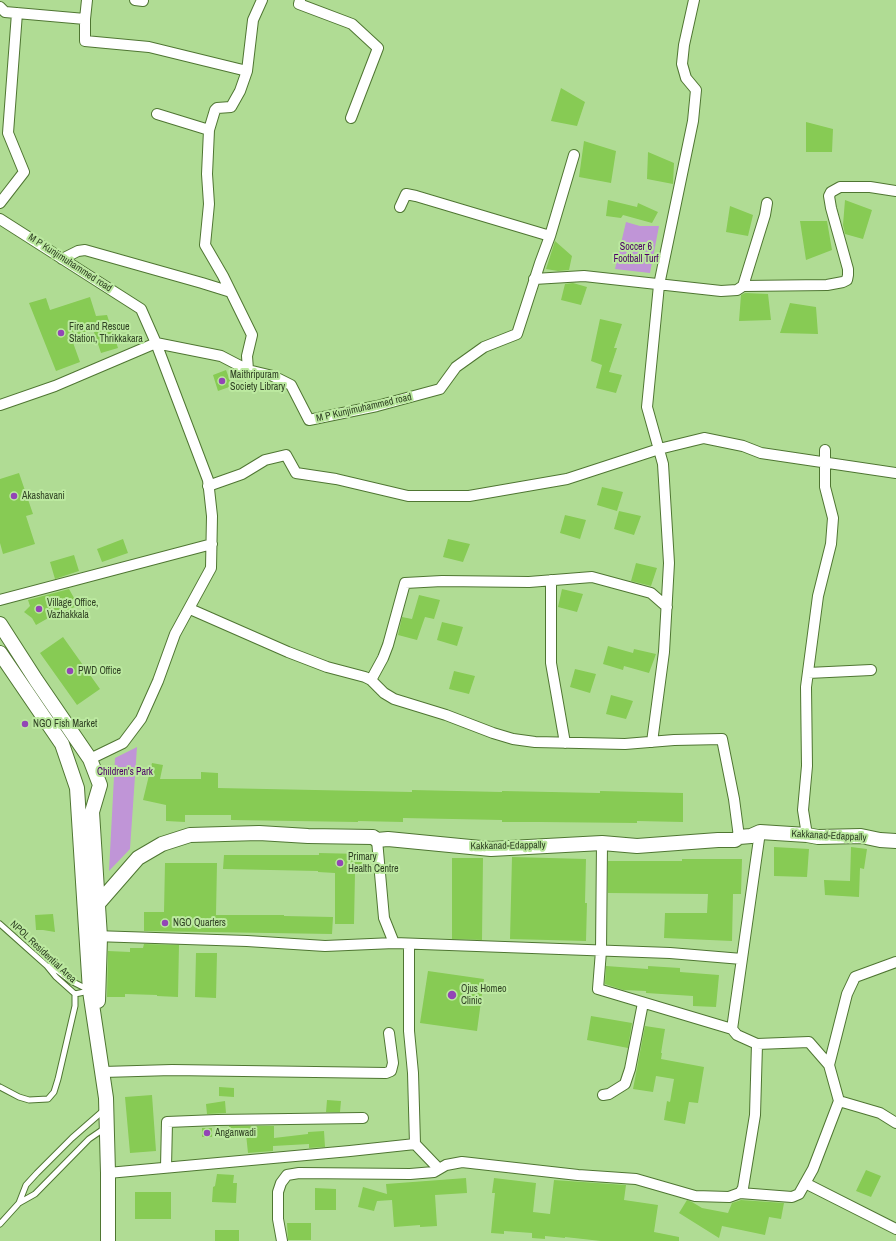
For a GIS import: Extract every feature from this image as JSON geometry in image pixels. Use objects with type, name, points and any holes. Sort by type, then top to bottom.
[{"type":"main road","points":[[0,624],[90,759],[100,785],[92,812],[100,937],[94,991]]},
{"type":"main road","points":[[0,653],[62,744],[76,788],[85,935],[98,1007],[94,1014],[103,1072],[106,1108],[108,1241]]},
{"type":"main road","name":"Kakkanad-Edappally","points":[[97,905],[138,858],[162,844],[190,835],[259,833],[308,836],[373,837],[377,840],[491,849],[602,843],[637,846],[735,840],[740,836],[751,836],[760,832],[818,837],[861,836],[880,840],[896,841]]},
{"type":"street","points":[[87,0],[85,41],[149,47],[247,71]]},
{"type":"street","points":[[248,370],[247,356],[252,335],[231,292],[205,245],[209,204],[207,174],[209,130],[217,108],[231,107],[240,91],[247,71],[252,20],[262,0]]},
{"type":"street","points":[[652,742],[664,652],[669,563],[664,464],[646,407],[659,285],[692,121],[696,90],[686,78],[682,64],[684,45],[694,0]]},
{"type":"street","points":[[297,1],[352,24],[378,48],[352,118]]},
{"type":"street","points":[[0,7],[5,12],[85,19]]},
{"type":"street","points":[[0,203],[24,172],[8,133],[17,13]]},
{"type":"street","points":[[157,114],[209,130]]},
{"type":"street","name":"M P Kunjimuhammed road","points":[[0,219],[141,309],[156,343],[221,356],[248,370],[272,376],[291,385],[309,420],[377,406],[440,389],[456,367],[484,347],[517,334],[534,278],[550,236],[574,155]]},
{"type":"street","points":[[534,278],[584,276],[721,291],[737,290],[743,286],[826,285],[843,282],[847,280],[848,269],[831,208],[829,196],[831,192],[840,188],[848,187],[870,187],[896,191]]},
{"type":"street","points":[[400,207],[406,194],[550,236]]},
{"type":"street","points":[[743,286],[765,215],[767,202]]},
{"type":"street","points":[[62,259],[78,251],[85,250],[231,292]]},
{"type":"street","points":[[0,405],[55,386],[156,343],[208,480],[212,516],[212,568],[175,634],[158,681],[141,719],[123,743],[90,759]]},
{"type":"street","points":[[208,486],[242,474],[265,460],[286,455],[296,473],[336,479],[408,496],[469,496],[567,479],[659,450],[704,438],[743,446],[761,453],[896,473]]},
{"type":"street","points":[[807,835],[803,810],[806,766],[806,687],[818,596],[831,544],[833,518],[825,487],[825,450]]},
{"type":"street","points":[[0,600],[212,544]]},
{"type":"street","points":[[371,680],[383,658],[388,644],[405,583],[442,581],[529,582],[592,578],[606,580],[651,593],[666,607]]},
{"type":"street","points":[[551,580],[551,663],[565,742]]},
{"type":"street","points":[[190,609],[288,652],[326,666],[365,677],[371,680],[384,693],[394,699],[446,715],[493,733],[520,740],[625,744],[722,738],[740,836]]},
{"type":"street","points":[[808,673],[870,670]]},
{"type":"street","points":[[732,1029],[760,832]]},
{"type":"street","points":[[377,840],[384,918],[394,943]]},
{"type":"street","points":[[282,1241],[278,1219],[278,1192],[281,1183],[287,1175],[299,1173],[410,1174],[434,1172],[446,1165],[462,1162],[578,1175],[636,1179],[695,1196],[729,1197],[740,1193],[792,1197],[799,1194],[813,1169],[839,1101],[829,1065],[809,1042],[757,1044],[738,1035],[732,1029],[598,989],[601,951],[602,843]]},
{"type":"street","points":[[85,935],[100,937],[232,941],[325,946],[394,943],[670,953],[742,959]]},
{"type":"street","points":[[409,944],[409,1031],[413,1073],[415,1144],[439,1169]]},
{"type":"street","points":[[829,1065],[847,994],[855,977],[896,962]]},
{"type":"street","points":[[603,1094],[609,1094],[625,1084],[630,1069],[642,1002]]},
{"type":"street","points":[[103,1072],[172,1070],[386,1072],[391,1071],[393,1063],[390,1033]]},
{"type":"street","points":[[740,1193],[743,1188],[755,1115],[757,1044]]},
{"type":"street","points":[[839,1101],[880,1113],[896,1123]]},
{"type":"street","points":[[166,1167],[167,1122],[363,1118]]},
{"type":"street","points":[[108,1173],[415,1144]]},
{"type":"street","points":[[805,1183],[896,1229]]},
{"type":"lane","name":"NPOL Residential Area","points":[[0,924],[47,966],[74,994]]},
{"type":"lane","points":[[47,966],[58,971],[71,982],[94,991]]},
{"type":"lane","points":[[0,1087],[19,1097],[29,1100],[48,1099],[54,1092],[58,1080],[75,1006],[76,999],[74,994],[94,991]]},
{"type":"lane","points":[[19,1203],[26,1185],[72,1138],[106,1108]]},
{"type":"lane","points":[[0,1224],[19,1203],[35,1194],[89,1139],[107,1127]]},
{"type":"green space","name":"Soccer 6 Football Turf","points":[[626,222],[640,226],[659,226],[650,273],[615,269]]},
{"type":"green space","name":"Children's Park","points":[[137,747],[130,849],[109,871],[115,758]]},
{"type":"building","points":[[561,88],[585,102],[577,126],[551,121]]},
{"type":"building","points":[[806,122],[833,129],[832,152],[806,152]]},
{"type":"building","points":[[584,141],[616,151],[611,183],[579,177]]},
{"type":"building","points":[[648,152],[674,163],[673,184],[647,179]]},
{"type":"building","points":[[608,200],[637,207],[638,203],[658,212],[652,223],[623,215],[621,218],[606,216]]},
{"type":"building","points":[[845,200],[872,210],[863,239],[845,234],[843,225]]},
{"type":"building","points":[[730,206],[753,215],[748,236],[726,232]]},
{"type":"building","points":[[800,221],[827,221],[832,250],[806,260]]},
{"type":"building","points":[[555,241],[572,256],[569,270],[558,271],[546,269]]},
{"type":"building","points":[[573,283],[587,287],[581,305],[561,300],[565,284]]},
{"type":"building","points":[[745,293],[768,294],[771,320],[739,321],[741,295]]},
{"type":"building","name":"Fire and Rescue Station, Thrikkakara","points":[[90,297],[96,316],[107,315],[118,348],[101,353],[93,329],[71,337],[80,362],[56,371],[29,303],[46,298],[50,310]]},
{"type":"building","points":[[790,303],[816,307],[818,334],[780,333]]},
{"type":"building","points":[[600,319],[622,324],[614,348],[617,348],[609,372],[622,375],[616,393],[596,388],[602,365],[591,361]]},
{"type":"building","name":"Maithripuram Society Library","points":[[226,370],[232,386],[218,391],[213,375]]},
{"type":"building","name":"Akashavani","points":[[19,473],[33,514],[26,516],[35,544],[3,554],[0,543],[0,479]]},
{"type":"building","points":[[602,487],[623,492],[617,511],[597,505]]},
{"type":"building","points":[[619,511],[641,516],[634,535],[614,529]]},
{"type":"building","points":[[565,515],[586,520],[580,539],[560,533]]},
{"type":"building","points":[[123,539],[128,553],[102,562],[97,549]]},
{"type":"building","points":[[448,539],[470,544],[463,562],[443,557]]},
{"type":"building","points":[[74,555],[79,571],[55,579],[50,562]]},
{"type":"building","points":[[636,563],[657,568],[651,586],[631,581]]},
{"type":"building","points":[[69,589],[78,605],[58,616],[57,613],[36,625],[32,618],[24,612],[30,606],[28,600]]},
{"type":"building","points":[[562,589],[583,594],[577,612],[558,607]]},
{"type":"building","points":[[419,595],[440,600],[434,619],[425,617],[417,640],[398,635],[402,617],[412,619]]},
{"type":"building","points":[[442,622],[463,627],[457,646],[437,640]]},
{"type":"building","name":"PWD Office","points":[[63,637],[100,689],[77,705],[40,653]]},
{"type":"building","points":[[608,646],[633,653],[634,649],[656,654],[649,673],[624,666],[623,670],[603,664]]},
{"type":"building","points":[[575,669],[596,674],[590,693],[570,687]]},
{"type":"building","points":[[454,671],[475,676],[469,694],[449,689]]},
{"type":"building","points":[[611,695],[633,701],[626,719],[606,714]]},
{"type":"building","points":[[152,763],[163,765],[160,779],[201,779],[201,772],[218,773],[218,788],[412,792],[412,790],[683,793],[683,822],[502,822],[502,820],[403,818],[403,822],[358,822],[231,820],[231,815],[185,815],[185,822],[166,821],[166,805],[143,800]]},
{"type":"building","points":[[774,847],[809,849],[807,877],[774,876]]},
{"type":"building","points":[[851,847],[867,849],[864,869],[860,868],[859,897],[825,895],[824,880],[850,881]]},
{"type":"building","points":[[319,853],[362,854],[362,873],[355,873],[354,924],[335,924],[335,873],[318,871],[223,869],[224,855],[319,855]]},
{"type":"building","points":[[512,857],[586,859],[586,941],[510,939]]},
{"type":"building","points":[[452,858],[483,858],[482,940],[452,939]]},
{"type":"building","points":[[682,859],[742,859],[741,894],[733,894],[732,941],[664,938],[665,913],[707,913],[708,894],[608,893],[608,861],[682,861]]},
{"type":"building","points":[[165,863],[217,863],[216,915],[333,917],[332,934],[144,931],[144,912],[164,912]]},
{"type":"building","points":[[53,914],[55,932],[36,930],[35,915]]},
{"type":"building","points":[[144,944],[179,945],[178,997],[125,994],[125,997],[107,997],[108,951],[130,952],[130,948],[143,948]]},
{"type":"building","points":[[196,953],[217,953],[216,998],[195,997]]},
{"type":"building","points":[[606,966],[648,969],[648,966],[680,968],[680,972],[719,975],[716,1007],[693,1006],[693,996],[623,990],[605,984]]},
{"type":"building","points":[[428,971],[484,979],[477,1031],[420,1023]]},
{"type":"building","points":[[591,1016],[632,1023],[628,1048],[587,1040]]},
{"type":"building","points":[[645,1026],[665,1029],[661,1059],[704,1067],[698,1103],[689,1102],[685,1124],[664,1120],[667,1101],[670,1102],[674,1079],[656,1076],[653,1092],[633,1089]]},
{"type":"building","points":[[219,1087],[234,1088],[234,1097],[219,1096]]},
{"type":"building","points":[[152,1095],[156,1151],[130,1153],[125,1097]]},
{"type":"building","points":[[327,1100],[341,1101],[340,1112],[326,1112]]},
{"type":"building","points":[[225,1101],[226,1113],[207,1114],[206,1104]]},
{"type":"building","points":[[229,1126],[274,1126],[274,1138],[308,1134],[308,1132],[324,1131],[325,1147],[309,1148],[309,1144],[273,1146],[273,1151],[248,1153],[246,1134],[229,1135]]},
{"type":"building","name":"Anganwadi","points":[[202,1128],[212,1128],[212,1137],[202,1137]]},
{"type":"building","points":[[866,1170],[881,1176],[871,1197],[856,1191]]},
{"type":"building","points":[[217,1174],[234,1175],[233,1183],[237,1183],[236,1203],[212,1202],[213,1187],[215,1186]]},
{"type":"building","points":[[466,1178],[467,1193],[435,1195],[437,1226],[420,1227],[420,1225],[394,1227],[392,1200],[377,1201],[374,1211],[358,1207],[363,1187],[387,1194],[386,1184]]},
{"type":"building","points":[[494,1178],[536,1183],[533,1212],[550,1214],[554,1180],[626,1185],[624,1200],[658,1205],[654,1232],[679,1237],[679,1241],[601,1241],[545,1236],[545,1239],[532,1238],[532,1233],[504,1231],[504,1234],[491,1233],[495,1193],[492,1193]]},
{"type":"building","points":[[315,1188],[336,1189],[336,1210],[315,1210]]},
{"type":"building","points":[[135,1192],[171,1192],[171,1219],[135,1219]]},
{"type":"building","points":[[687,1200],[702,1208],[728,1213],[732,1203],[741,1200],[784,1203],[781,1219],[769,1217],[765,1235],[722,1226],[719,1238],[679,1213]]},
{"type":"building","points":[[287,1223],[311,1223],[311,1240],[288,1240]]},
{"type":"building","points":[[215,1230],[239,1230],[239,1241],[215,1241]]},
{"type":"place","name":"Fire and Rescue Station, Thrikkakara","points":[[61,333]]},
{"type":"place","name":"Maithripuram Society Library","points":[[222,381]]},
{"type":"place","name":"Akashavani","points":[[14,496]]},
{"type":"place","name":"Village Office, Vazhakkala","points":[[39,609]]},
{"type":"place","name":"PWD Office","points":[[70,671]]},
{"type":"place","name":"NGO Fish Market","points":[[25,724]]},
{"type":"place","name":"Primary Health Centre","points":[[340,863]]},
{"type":"place","name":"NGO Quarters","points":[[165,923]]},
{"type":"place","name":"Ojus Homeo Clinic","points":[[452,995]]},
{"type":"place","name":"Anganwadi","points":[[207,1133]]}]
